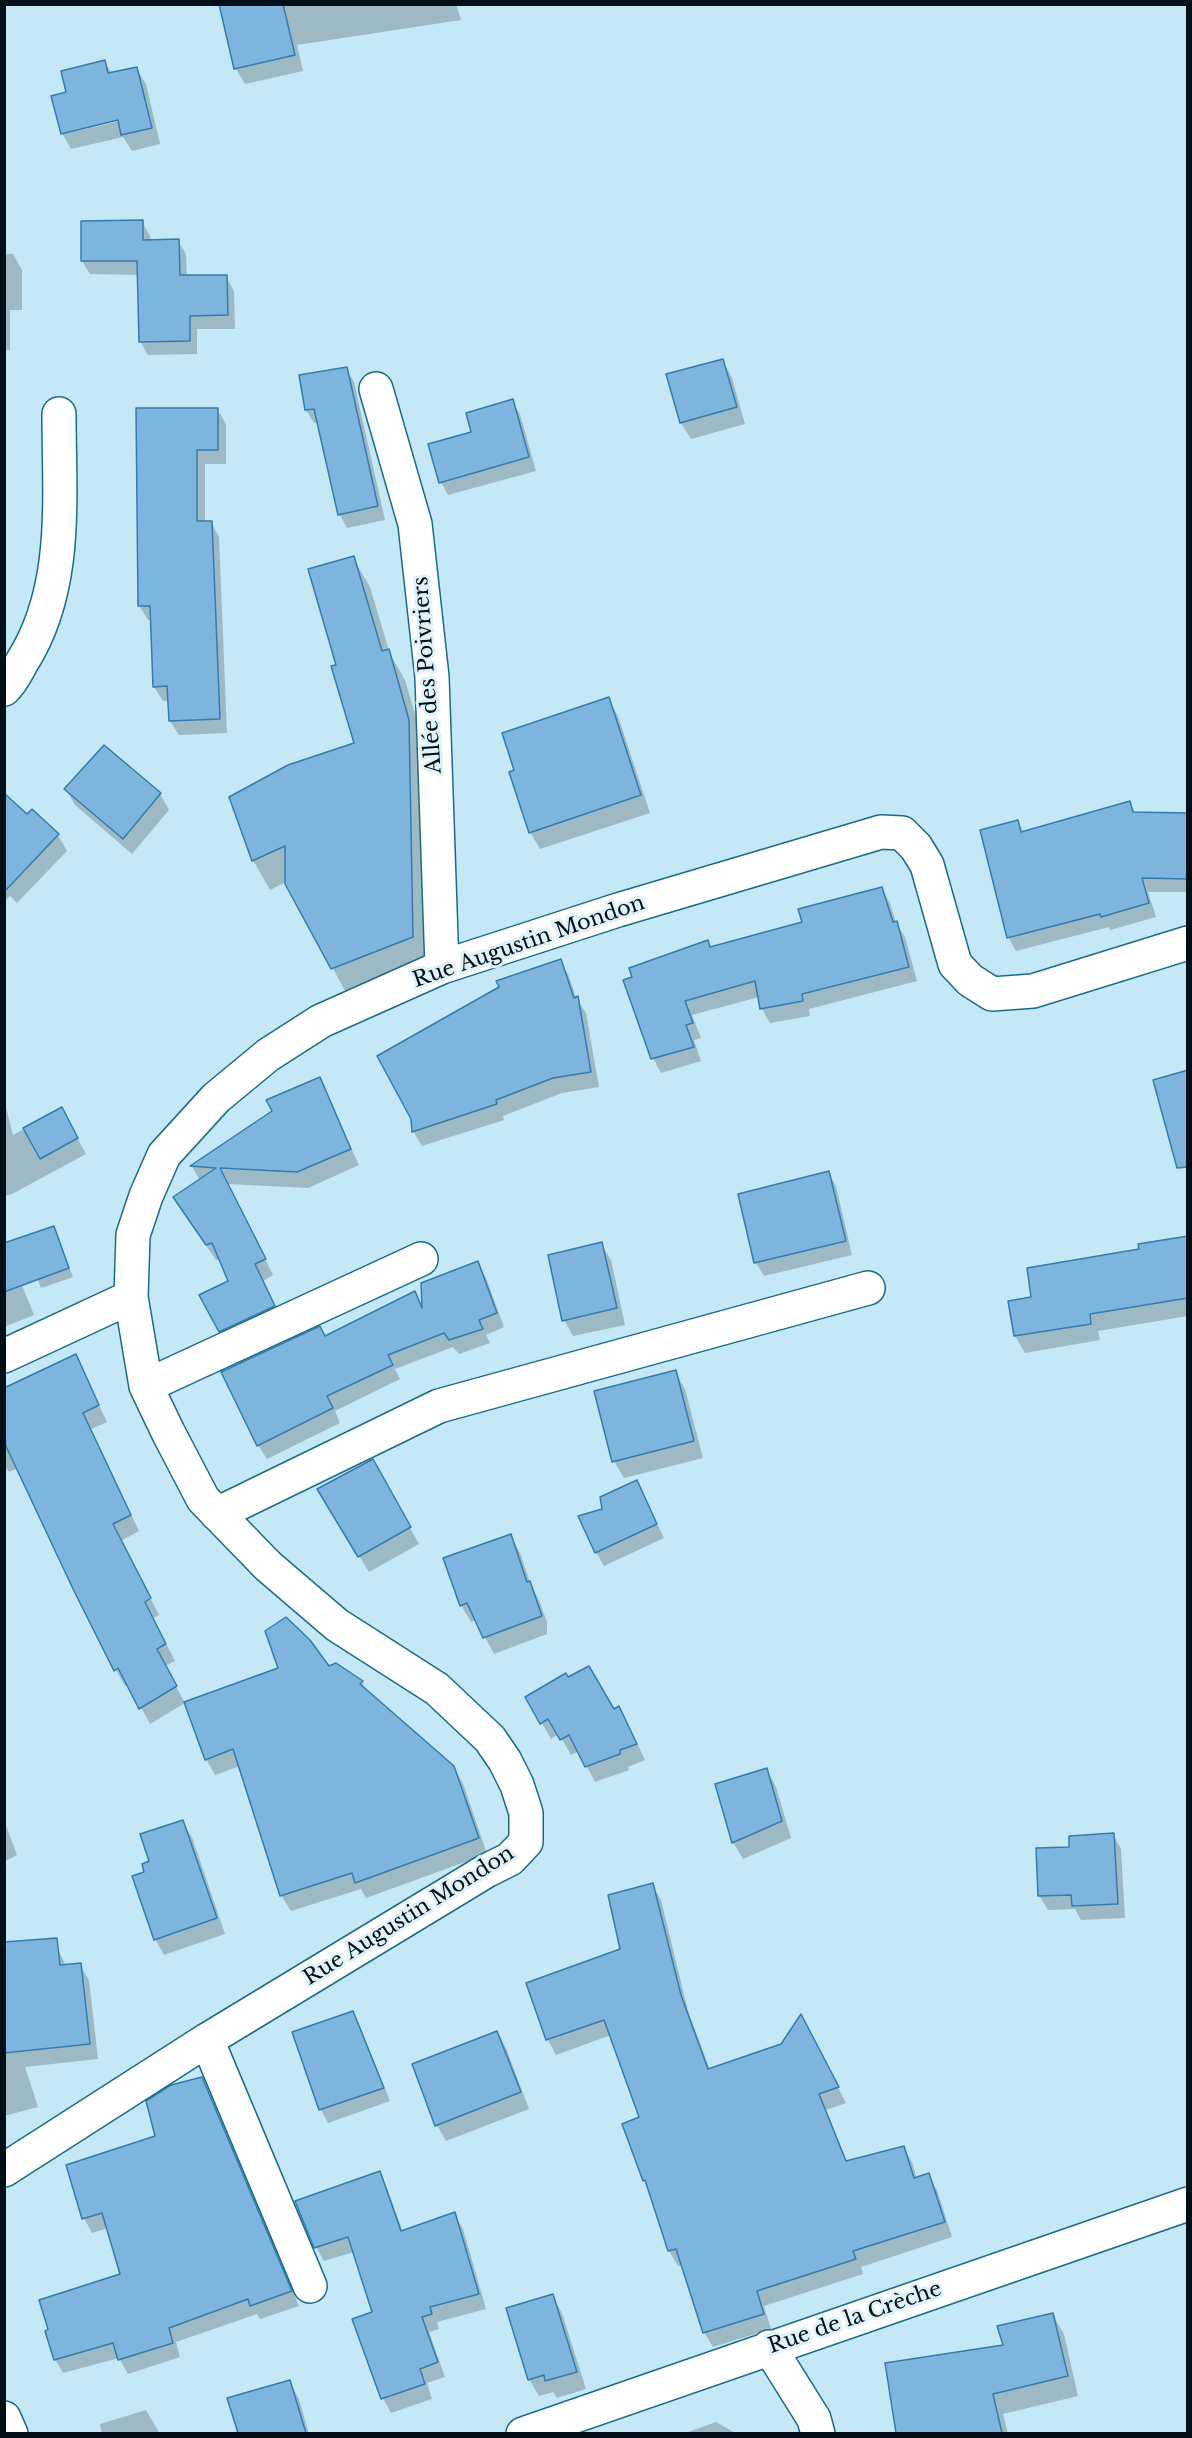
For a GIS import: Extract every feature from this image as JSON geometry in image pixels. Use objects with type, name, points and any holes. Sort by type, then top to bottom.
[{"type":"street","name":"Allée des Poivriers","points":[[376,389],[415,524],[432,677],[442,967]]},
{"type":"street","points":[[4,689],[35,642],[50,599],[59,550],[59,414]]},
{"type":"street","name":"Rue Augustin Mondon","points":[[4,2170],[207,2040],[510,1859],[526,1842],[526,1813],[517,1785],[490,1739],[437,1689],[337,1625],[268,1566],[204,1499],[146,1386],[131,1297],[133,1235],[146,1196],[164,1155],[216,1098],[268,1055],[321,1021],[442,967],[618,910],[880,832],[902,833],[916,847],[927,865],[955,964],[970,980],[992,993],[1033,991],[1188,943]]},
{"type":"street","points":[[146,1386],[421,1259]]},
{"type":"street","points":[[218,1514],[440,1406],[868,1288]]},
{"type":"street","points":[[4,1356],[131,1297]]},
{"type":"street","points":[[207,2040],[310,2286]]},
{"type":"street","name":"Rue de la Crèche","points":[[523,2433],[1188,2204]]},
{"type":"street","points":[[768,2347],[814,2419],[818,2433]]},
{"type":"street","points":[[4,2418],[10,2433]]},
{"type":"building","points":[[219,4],[283,4],[295,55],[234,69]]},
{"type":"building","points":[[105,60],[108,73],[137,67],[152,128],[121,135],[118,120],[61,134],[51,96],[66,92],[61,71]]},
{"type":"building","points":[[143,220],[143,240],[179,239],[180,275],[227,275],[228,315],[190,316],[190,341],[139,342],[137,261],[81,261],[81,221]]},
{"type":"building","points":[[723,359],[737,407],[680,423],[666,374]]},
{"type":"building","points":[[347,367],[378,506],[338,515],[314,409],[305,410],[299,375]]},
{"type":"building","points":[[513,399],[529,457],[439,483],[428,444],[471,432],[466,413]]},
{"type":"building","points":[[136,408],[218,408],[218,450],[197,450],[197,521],[212,521],[220,719],[169,721],[167,686],[153,687],[150,606],[138,606]]},
{"type":"building","points":[[354,556],[382,651],[389,649],[409,720],[413,937],[331,969],[285,884],[285,846],[252,861],[229,797],[288,765],[354,743],[331,666],[336,665],[308,569]]},
{"type":"building","points":[[609,697],[641,795],[529,833],[509,772],[514,770],[502,733]]},
{"type":"building","points":[[104,745],[161,793],[123,839],[64,789]]},
{"type":"building","points":[[4,793],[27,814],[32,809],[59,834],[4,892]]},
{"type":"building","points":[[1130,801],[1133,812],[1188,813],[1188,879],[1142,878],[1149,903],[1101,917],[1100,914],[1007,938],[980,830],[1018,820],[1021,832]]},
{"type":"building","points":[[882,887],[893,922],[897,921],[909,967],[802,994],[803,1001],[760,1009],[755,981],[685,1001],[693,1023],[686,1025],[694,1047],[651,1059],[623,980],[632,977],[629,968],[708,940],[710,947],[802,922],[798,909]]},
{"type":"building","points":[[561,959],[574,998],[578,996],[591,1072],[553,1078],[496,1100],[497,1104],[412,1132],[411,1119],[377,1056],[499,987],[496,981]]},
{"type":"building","points":[[1188,1070],[1188,1167],[1177,1168],[1153,1080]]},
{"type":"building","points":[[320,1077],[351,1149],[297,1172],[220,1168],[266,1259],[255,1264],[275,1306],[219,1332],[199,1295],[228,1281],[212,1243],[206,1245],[173,1197],[216,1168],[190,1166],[272,1111],[266,1100]]},
{"type":"building","points":[[62,1107],[78,1138],[40,1159],[23,1128]]},
{"type":"building","points":[[829,1171],[846,1241],[754,1263],[738,1194]]},
{"type":"building","points":[[54,1226],[69,1268],[4,1292],[4,1243]]},
{"type":"building","points":[[1188,1236],[1188,1298],[1090,1314],[1091,1324],[1014,1336],[1008,1301],[1031,1297],[1027,1268],[1139,1249],[1138,1244]]},
{"type":"building","points":[[602,1242],[617,1308],[562,1321],[548,1255]]},
{"type":"building","points":[[478,1261],[497,1313],[479,1320],[483,1329],[449,1340],[444,1333],[388,1355],[393,1365],[327,1396],[333,1408],[257,1446],[221,1372],[320,1326],[325,1336],[415,1291],[422,1308],[421,1283]]},
{"type":"building","points":[[76,1354],[99,1405],[83,1413],[131,1515],[113,1524],[151,1598],[145,1602],[166,1644],[157,1649],[177,1686],[139,1709],[118,1668],[114,1671],[4,1442],[4,1388]]},
{"type":"building","points":[[676,1370],[694,1441],[612,1462],[594,1391]]},
{"type":"building","points":[[373,1459],[411,1527],[358,1557],[317,1489]]},
{"type":"building","points":[[637,1480],[657,1524],[595,1553],[578,1516],[602,1509],[600,1497]]},
{"type":"building","points":[[511,1534],[527,1582],[530,1581],[542,1616],[483,1638],[467,1603],[460,1606],[443,1558]]},
{"type":"building","points":[[286,1617],[310,1640],[329,1666],[336,1663],[363,1681],[360,1684],[454,1766],[479,1838],[355,1883],[352,1873],[280,1896],[233,1749],[205,1760],[184,1702],[278,1668],[265,1631]]},
{"type":"building","points":[[589,1666],[614,1709],[619,1706],[637,1744],[620,1750],[620,1754],[585,1767],[569,1735],[560,1740],[548,1719],[540,1724],[525,1697],[566,1673],[568,1677]]},
{"type":"building","points":[[767,1768],[782,1821],[732,1843],[715,1784]]},
{"type":"building","points":[[183,1820],[217,1918],[154,1940],[132,1876],[144,1872],[142,1864],[149,1861],[140,1834]]},
{"type":"building","points":[[1114,1833],[1118,1904],[1072,1906],[1071,1895],[1038,1896],[1036,1848],[1069,1847],[1069,1836]]},
{"type":"building","points":[[653,1883],[681,1995],[708,2069],[781,2044],[801,2014],[839,2087],[819,2094],[846,2161],[904,2146],[914,2178],[929,2173],[945,2222],[853,2251],[856,2259],[757,2291],[764,2314],[703,2333],[676,2249],[668,2251],[645,2180],[643,2181],[622,2124],[639,2117],[604,2020],[546,2040],[526,1983],[620,1949],[608,1895]]},
{"type":"building","points":[[57,1938],[60,1965],[81,1963],[90,2044],[4,2053],[4,1942]]},
{"type":"building","points":[[353,2011],[384,2088],[319,2110],[292,2032]]},
{"type":"building","points":[[497,2031],[521,2092],[435,2126],[412,2064]]},
{"type":"building","points":[[202,2077],[292,2291],[250,2306],[248,2299],[169,2328],[173,2343],[118,2360],[113,2343],[54,2360],[39,2300],[120,2274],[102,2213],[82,2219],[66,2165],[155,2136],[146,2101],[171,2085]]},
{"type":"building","points":[[380,2171],[401,2231],[455,2212],[479,2294],[430,2307],[432,2314],[422,2317],[438,2362],[420,2369],[425,2384],[381,2399],[352,2319],[372,2312],[348,2237],[314,2248],[295,2201]]},
{"type":"building","points":[[553,2294],[577,2372],[545,2381],[544,2375],[528,2380],[506,2308]]},
{"type":"building","points":[[1053,2313],[1068,2376],[993,2394],[1002,2433],[896,2433],[885,2363],[1003,2345],[997,2326]]},
{"type":"building","points":[[290,2380],[306,2433],[238,2433],[227,2398]]}]
